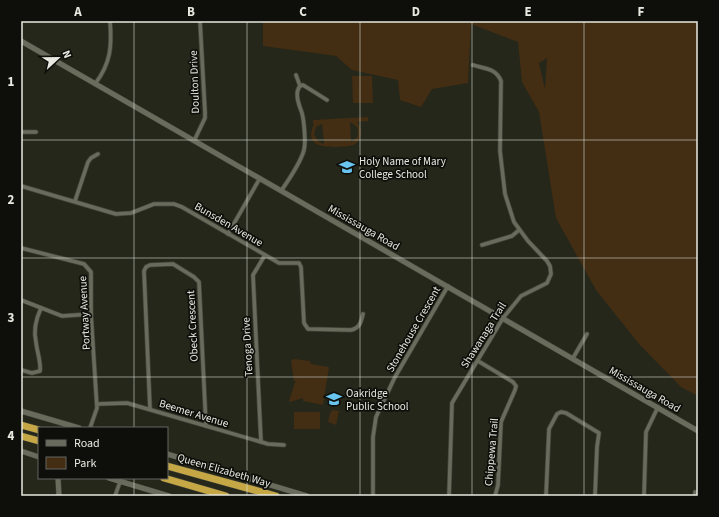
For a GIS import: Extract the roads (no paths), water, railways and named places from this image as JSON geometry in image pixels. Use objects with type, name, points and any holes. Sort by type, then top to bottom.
[{"type":"highway","points":[[21,425],[38,430]]},
{"type":"highway","points":[[21,436],[38,441]]},
{"type":"highway","name":"Queen Elizabeth Way","points":[[168,466],[276,496]]},
{"type":"highway","points":[[167,479],[226,496]]},
{"type":"main road","name":"Mississauga Road","points":[[21,41],[698,431]]},
{"type":"main road","points":[[21,411],[76,427]]},
{"type":"main road","points":[[21,451],[38,457]]},
{"type":"main road","points":[[168,454],[307,496]]},
{"type":"main road","points":[[58,479],[59,496]]},
{"type":"main road","points":[[112,479],[170,496]]},
{"type":"street","points":[[95,84],[108,63],[112,44],[110,21]]},
{"type":"street","name":"Doulton Drive","points":[[194,141],[205,118],[200,21]]},
{"type":"street","name":"Shawanaga Trail","points":[[449,496],[452,403],[503,318],[521,296],[547,283],[551,274],[550,266],[547,261],[519,230],[514,222],[508,204],[500,145],[501,82],[498,75],[494,71],[473,65]]},
{"type":"street","points":[[281,191],[304,151],[302,112],[298,106],[298,88],[300,86],[296,75]]},
{"type":"street","points":[[300,86],[307,87],[327,100]]},
{"type":"street","points":[[21,132],[36,132]]},
{"type":"street","points":[[75,201],[88,162],[91,158],[98,154]]},
{"type":"street","points":[[228,234],[260,178]]},
{"type":"street","name":"Bunsden Avenue","points":[[21,186],[116,214],[132,213],[154,204],[174,204],[182,207],[279,263],[299,263],[301,267],[304,323],[308,329],[355,329],[361,324],[363,314]]},
{"type":"street","points":[[482,245],[512,236],[519,230]]},
{"type":"street","name":"Portway Avenue","points":[[21,248],[84,264],[92,272],[92,314],[97,408],[90,427]]},
{"type":"street","name":"Tenoga Drive","points":[[261,442],[252,275],[265,255]]},
{"type":"street","name":"Obeck Crescent","points":[[150,409],[144,272],[146,267],[150,265],[173,264],[194,276],[199,282],[206,426]]},
{"type":"street","name":"Stonehouse Crescent","points":[[373,496],[373,437],[376,417],[395,377],[448,286]]},
{"type":"street","points":[[21,300],[62,316],[92,314]]},
{"type":"street","points":[[21,370],[32,374],[40,371],[40,360],[35,333],[36,318],[41,308]]},
{"type":"street","points":[[573,358],[587,334]]},
{"type":"street","name":"Chippewa Trail","points":[[478,361],[513,382],[516,386],[500,422],[498,485],[495,496]]},
{"type":"street","name":"Beemer Avenue","points":[[97,404],[127,403],[268,444],[284,444]]},
{"type":"street","points":[[644,496],[646,432],[658,407]]},
{"type":"street","points":[[546,496],[549,429],[556,414],[561,412],[566,413],[599,433],[595,496]]},
{"type":"street","points":[[115,496],[120,482]]},
{"type":"place","name":"Holy Name of Mary College School","points":[[347,167]]},
{"type":"place","name":"Oakridge Public School","points":[[334,399]]}]
